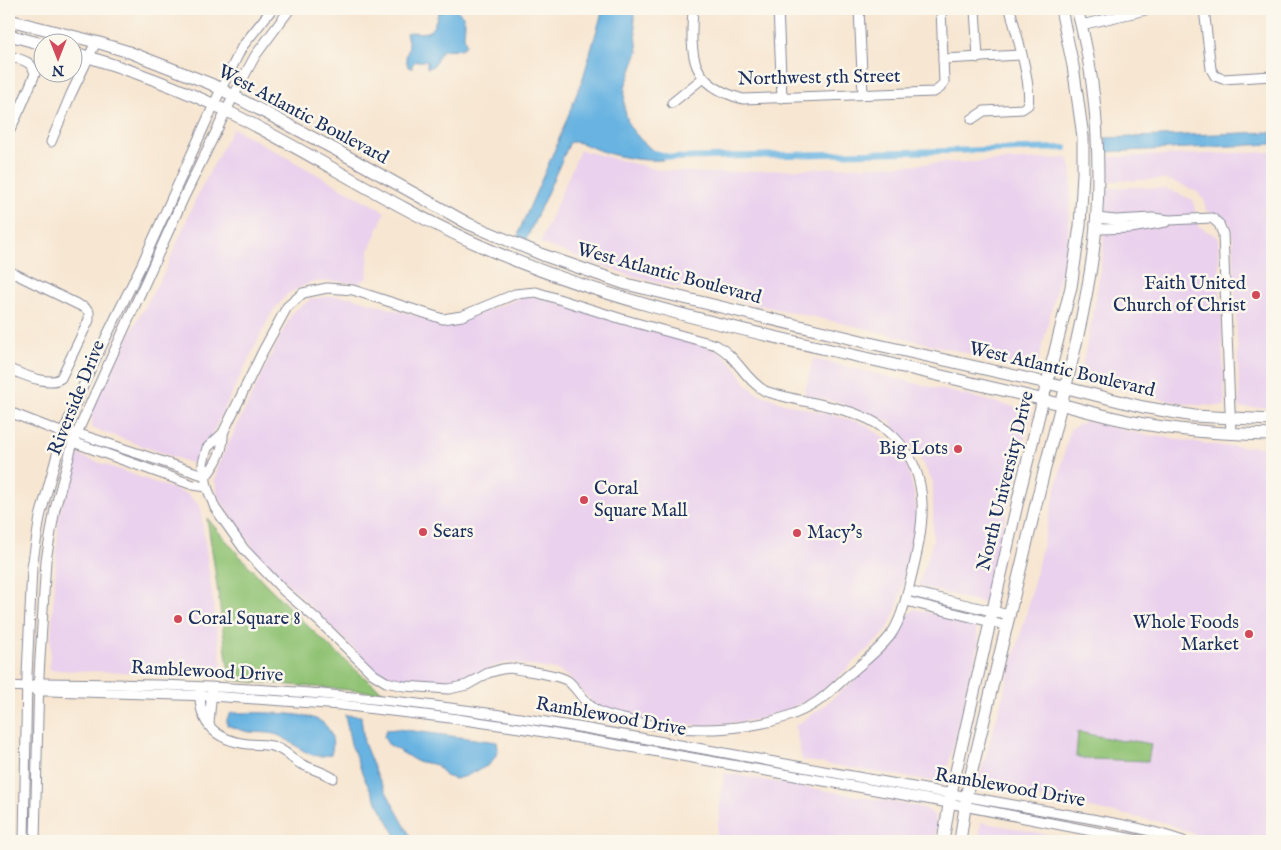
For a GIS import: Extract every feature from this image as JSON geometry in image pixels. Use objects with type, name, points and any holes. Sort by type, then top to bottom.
[{"type":"main road","points":[[1062,9],[1074,22],[1081,25]]},
{"type":"main road","name":"North University Drive","points":[[943,841],[950,798],[1021,487],[1071,287],[1080,226],[1083,137],[1074,66],[1062,9]]},
{"type":"main road","name":"North University Drive","points":[[960,841],[966,802],[1009,614],[1084,302],[1092,254],[1096,221],[1094,104],[1089,63],[1077,9]]},
{"type":"main road","name":"West Atlantic Boulevard","points":[[9,20],[129,52],[221,89],[336,150],[453,216],[510,242],[596,274],[655,292],[1168,412],[1230,419],[1272,420]]},
{"type":"main road","points":[[9,35],[32,41]]},
{"type":"main road","name":"West Atlantic Boulevard","points":[[82,55],[152,80],[226,110],[406,208],[505,256],[603,292],[667,311],[1135,422],[1231,434],[1272,435]]},
{"type":"main road","points":[[1082,200],[1088,217],[1096,221]]},
{"type":"main road","points":[[1080,226],[1088,238],[1092,254]]},
{"type":"street","name":"Riverside Drive","points":[[24,841],[27,687],[34,554],[46,492],[62,433],[221,89],[242,47],[272,9]]},
{"type":"street","name":"Riverside Drive","points":[[36,841],[39,687],[46,560],[55,509],[74,437],[226,110],[254,56],[290,9]]},
{"type":"street","points":[[672,102],[703,78],[696,66],[691,39],[694,9]]},
{"type":"street","points":[[778,9],[782,98]]},
{"type":"street","points":[[859,9],[863,94]]},
{"type":"street","points":[[940,9],[943,59],[1021,55]]},
{"type":"street","points":[[975,9],[978,58]]},
{"type":"street","points":[[972,119],[984,111],[1022,109],[1028,105],[1026,76],[1010,9]]},
{"type":"street","points":[[1081,25],[1150,9]]},
{"type":"street","points":[[1204,9],[1211,70],[1216,76],[1223,78],[1272,76]]},
{"type":"street","points":[[51,142],[96,42]]},
{"type":"street","points":[[9,56],[31,64],[35,74],[9,132]]},
{"type":"street","name":"Northwest 5th Street","points":[[703,78],[716,89],[743,99],[934,92],[944,82],[943,59]]},
{"type":"street","points":[[1096,221],[1102,229],[1131,228],[1170,220],[1212,218],[1219,224],[1223,234],[1231,434]]},
{"type":"street","points":[[9,271],[85,308],[89,312],[89,320],[61,378],[57,381],[48,382],[9,369]]},
{"type":"street","points":[[322,289],[353,290],[443,319],[462,316],[515,294],[527,292],[545,294],[622,319],[716,345],[726,351],[754,383],[765,391],[862,416],[888,431],[901,444],[910,458],[921,488],[923,512],[921,533],[906,601],[898,623],[875,652],[825,696],[799,712],[753,725],[692,730],[638,723],[599,712],[586,704],[569,682],[560,678],[511,668],[488,673],[460,688],[395,685],[373,674],[320,622],[283,590],[244,549],[214,508],[207,487],[203,463],[207,448],[223,433],[287,307],[303,293],[322,289]]},
{"type":"street","points":[[9,412],[74,437],[206,476]]},
{"type":"street","points":[[206,476],[219,456],[223,443],[223,433]]},
{"type":"street","points":[[74,437],[193,485],[207,487]]},
{"type":"street","points":[[908,591],[992,616],[1007,626]]},
{"type":"street","points":[[906,601],[992,616],[1009,614]]},
{"type":"street","name":"Ramblewood Drive","points":[[9,686],[212,686],[340,695],[363,703],[950,798],[1143,841]]},
{"type":"street","points":[[200,686],[203,718],[215,732],[237,742],[278,748],[298,762],[322,771],[333,778]]},
{"type":"street","points":[[208,722],[212,686]]},
{"type":"street","name":"Ramblewood Drive","points":[[39,687],[341,705],[363,703]]},
{"type":"street","name":"Ramblewood Drive","points":[[966,802],[1128,826],[1183,841]]},
{"type":"shaded area","points":[[233,128],[385,212],[369,250],[367,278],[359,283],[311,282],[287,294],[277,306],[270,316],[197,464],[92,428],[92,409],[127,339],[165,271],[196,198]]},
{"type":"shaded area","points":[[580,150],[659,170],[709,173],[1068,158],[1072,171],[1068,239],[1036,370],[855,326],[663,284],[626,274],[540,243]]},
{"type":"shaded area","points":[[1272,152],[1272,407],[1240,408],[1233,238],[1230,223],[1220,215],[1206,211],[1204,199],[1197,192],[1172,181],[1162,179],[1109,181],[1108,157]]},
{"type":"shaded area","points":[[1140,187],[1167,189],[1193,200],[1198,226],[1218,237],[1225,406],[1194,405],[1160,399],[1079,380],[1103,254],[1104,188]]},
{"type":"shaded area","points":[[333,296],[350,297],[433,321],[454,323],[523,297],[533,296],[542,298],[710,348],[723,354],[735,367],[747,385],[756,393],[784,403],[863,423],[893,444],[906,464],[916,506],[915,523],[902,589],[889,626],[883,635],[828,686],[811,698],[786,710],[755,720],[704,726],[646,721],[609,713],[593,703],[570,678],[557,670],[505,663],[455,685],[392,679],[375,670],[256,552],[218,496],[215,480],[218,465],[292,313],[311,299]]},
{"type":"shaded area","points":[[813,359],[1032,411],[984,603],[918,586],[933,541],[933,482],[920,458],[889,421],[840,403],[804,395]]},
{"type":"shaded area","points":[[1086,421],[1136,433],[1219,446],[1272,447],[1272,841],[1213,841],[1166,823],[988,788],[979,779],[1026,615],[1070,429]]},
{"type":"shaded area","points":[[78,455],[187,494],[200,506],[223,675],[49,670],[59,515]]},
{"type":"shaded area","points":[[915,609],[975,624],[979,642],[944,783],[802,760],[795,726],[820,709],[856,679],[893,644],[909,614]]},
{"type":"shaded area","points":[[724,773],[925,808],[934,815],[936,822],[935,841],[716,841]]},
{"type":"shaded area","points":[[981,822],[1083,841],[978,841]]},
{"type":"green space","points":[[207,518],[251,568],[297,615],[356,670],[385,693],[230,680]]},
{"type":"green space","points":[[1078,732],[1122,741],[1128,740],[1151,744],[1148,761],[1076,757]]},
{"type":"water","points":[[448,9],[457,10],[463,16],[466,45],[459,49],[443,50],[431,67],[427,68],[427,61],[416,61],[412,68],[408,67],[406,58],[409,45],[406,33],[427,32],[433,27],[439,12]]},
{"type":"water","points":[[603,9],[633,9],[638,52],[625,87],[624,107],[629,126],[663,160],[626,157],[570,142],[526,240],[518,237],[520,229],[583,78]]},
{"type":"water","points":[[1272,132],[1272,144],[1105,152],[1106,138]]},
{"type":"water","points":[[231,713],[278,713],[314,718],[322,722],[330,733],[333,741],[331,754],[315,756],[274,734],[247,732],[227,725],[227,719]]},
{"type":"water","points":[[345,715],[361,716],[364,743],[377,775],[413,841],[399,841],[365,780],[351,744]]},
{"type":"water","points":[[398,729],[497,742],[498,749],[489,765],[455,779],[445,776],[437,765],[416,761],[388,744],[384,737],[386,730]]},
{"type":"waterway","points":[[649,152],[673,158],[1065,148]]},
{"type":"place","name":"Faith United Church of Christ","points":[[1256,295]]},
{"type":"place","name":"Big Lots","points":[[958,449]]},
{"type":"place","name":"Coral Square Mall","points":[[584,500]]},
{"type":"place","name":"Sears","points":[[423,532]]},
{"type":"place","name":"Macy's","points":[[797,533]]},
{"type":"place","name":"Coral Square 8","points":[[178,619]]},
{"type":"place","name":"Whole Foods Market","points":[[1249,634]]}]
